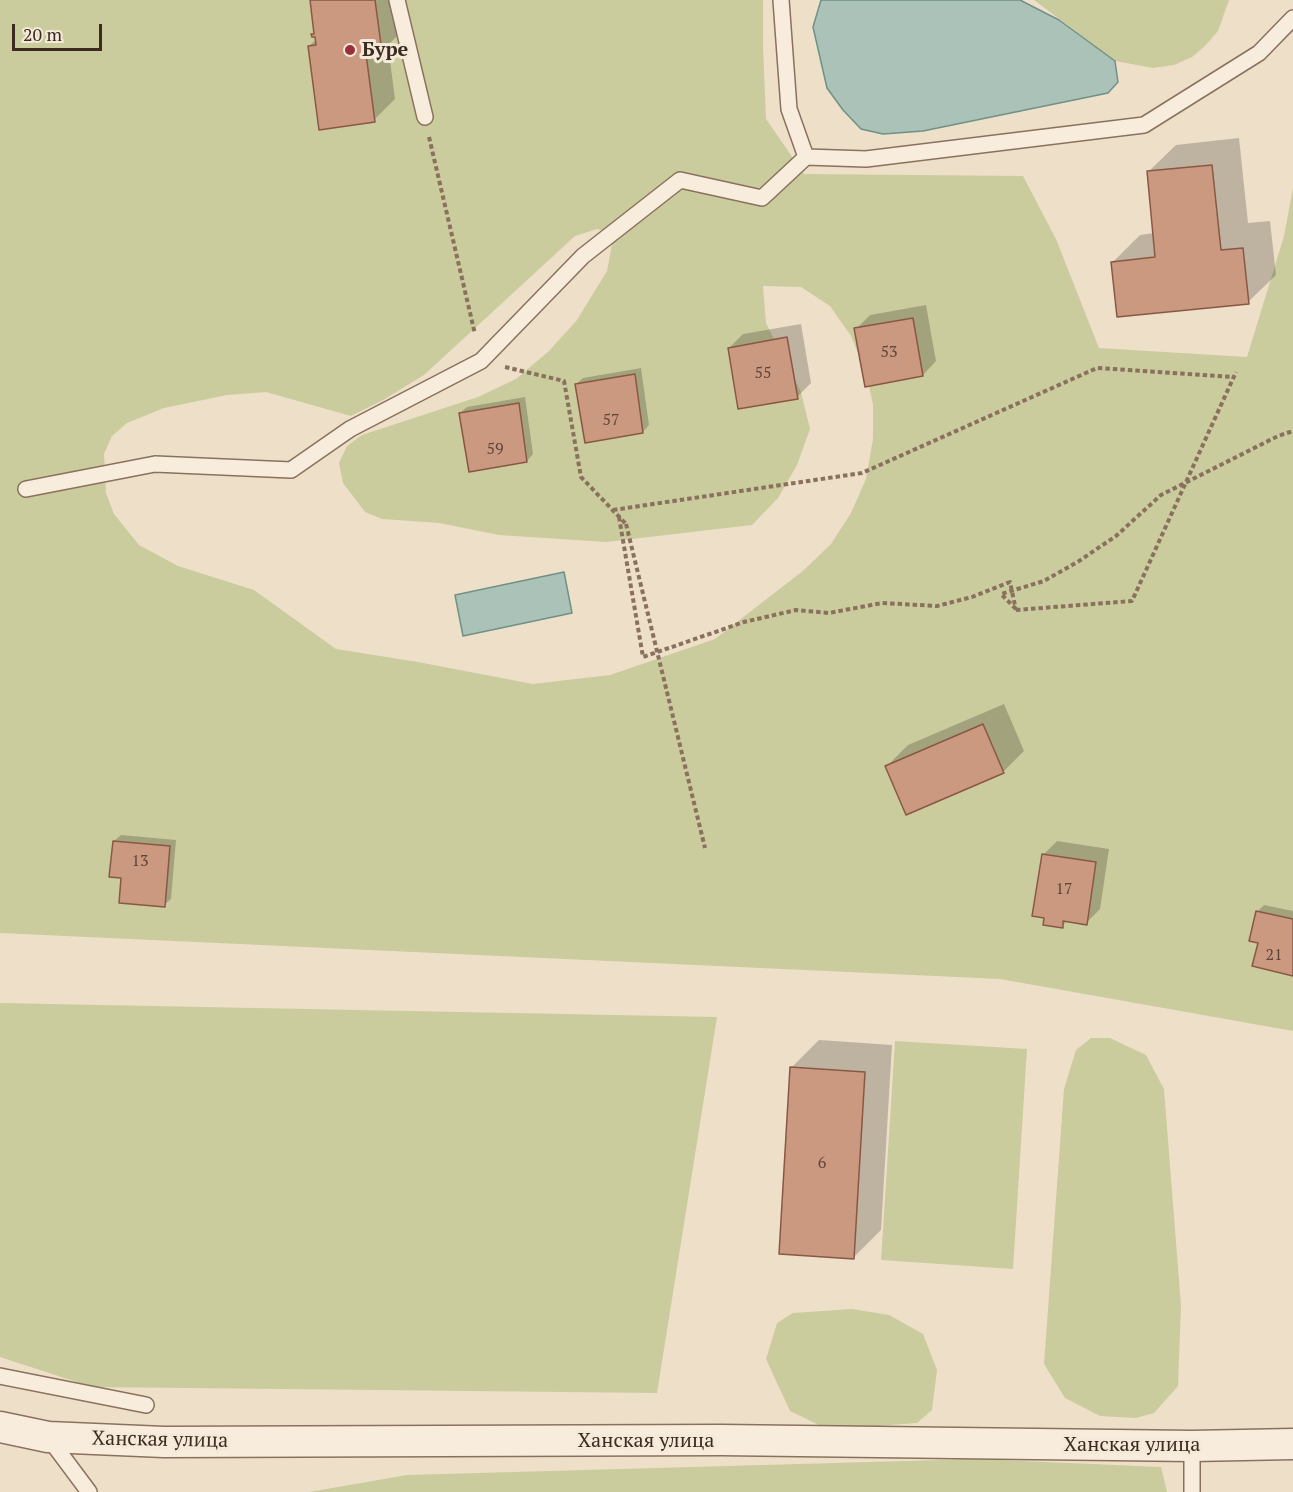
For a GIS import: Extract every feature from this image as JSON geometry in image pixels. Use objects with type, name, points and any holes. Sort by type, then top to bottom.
[{"type":"street","name":"Ханская улица","points":[[0,1427],[48,1437],[164,1442],[722,1440],[1192,1446],[1293,1444]]},
{"type":"lane","points":[[397,0],[424,117]]},
{"type":"lane","points":[[781,0],[789,109],[806,157]]},
{"type":"lane","points":[[26,489],[155,464],[291,470],[350,429],[481,361],[583,256],[680,180],[762,198],[806,157],[866,159],[1144,125],[1259,53],[1293,18]]},
{"type":"lane","points":[[0,1376],[146,1405]]},
{"type":"lane","points":[[48,1437],[89,1492]]},
{"type":"lane","points":[[1192,1446],[1192,1492]]},
{"type":"path","points":[[424,117],[481,361],[564,381],[580,477],[626,524],[705,848]]},
{"type":"path","points":[[613,510],[862,473],[1097,368],[1233,377]]},
{"type":"path","points":[[1016,610],[1132,601],[1236,372]]},
{"type":"path","points":[[1016,610],[1001,594],[1044,581],[1116,536],[1161,495],[1278,436],[1293,431]]},
{"type":"path","points":[[619,517],[643,657],[744,622],[796,610],[829,614],[882,603],[937,606],[972,597],[1010,582],[1016,610]]},
{"type":"green space","points":[[0,0],[763,0],[766,119],[804,174],[1023,176],[1056,239],[1099,348],[1247,357],[1284,236],[1293,188],[1293,1031],[1000,979],[0,933]],"holes":[[[597,229],[614,234],[607,271],[577,320],[549,351],[516,379],[478,397],[362,435],[347,446],[339,463],[343,483],[365,512],[382,519],[439,523],[499,535],[606,542],[752,525],[778,498],[797,465],[810,429],[801,392],[766,323],[763,286],[801,287],[830,306],[851,336],[865,370],[873,404],[873,439],[866,479],[851,513],[831,544],[804,570],[715,639],[610,675],[533,684],[336,649],[254,590],[178,566],[139,545],[114,514],[106,493],[104,454],[112,436],[127,423],[164,408],[227,395],[266,392],[351,416],[385,399],[424,375],[575,236]]]},
{"type":"green space","points":[[1034,0],[1229,0],[1218,31],[1205,46],[1192,57],[1174,65],[1153,68],[1115,61]]},
{"type":"green space","points":[[0,1003],[717,1017],[657,1393],[92,1387],[0,1357]]},
{"type":"green space","points":[[1091,1038],[1110,1038],[1146,1055],[1164,1089],[1181,1306],[1178,1386],[1154,1413],[1136,1418],[1100,1416],[1065,1398],[1044,1364],[1064,1089],[1076,1050]]},
{"type":"green space","points":[[895,1041],[1027,1049],[1013,1269],[881,1260]]},
{"type":"green space","points":[[852,1309],[889,1315],[923,1334],[937,1370],[932,1410],[917,1423],[823,1427],[790,1411],[766,1359],[777,1323],[793,1313]]},
{"type":"green space","points":[[976,1459],[1161,1467],[1167,1492],[309,1492],[407,1475]]},
{"type":"shaded area","points":[[821,0],[1020,0],[1059,20],[1115,61],[1118,82],[1108,93],[923,131],[883,134],[861,129],[827,88],[813,27]]},
{"type":"shaded area","points":[[564,572],[572,613],[463,636],[455,595]]},
{"type":"building","points":[[310,0],[375,0],[382,52],[366,54],[375,122],[319,130],[308,46],[316,45],[315,37],[311,34],[314,34]]},
{"type":"building","points":[[1212,165],[1221,250],[1243,248],[1249,304],[1117,317],[1111,262],[1155,257],[1147,171]]},
{"type":"building","points":[[913,318],[923,376],[865,387],[854,328]]},
{"type":"building","points":[[787,337],[798,399],[738,409],[728,348]]},
{"type":"building","points":[[635,374],[643,433],[585,443],[575,384]]},
{"type":"building","points":[[519,403],[527,462],[469,472],[459,413]]},
{"type":"building","points":[[983,724],[1004,773],[906,815],[885,766]]},
{"type":"building","points":[[113,841],[170,846],[165,907],[119,903],[121,878],[109,877]]},
{"type":"building","points":[[1042,854],[1096,862],[1087,925],[1063,921],[1063,928],[1043,925],[1044,918],[1032,916]]},
{"type":"building","points":[[1256,911],[1293,919],[1293,976],[1252,966],[1258,943],[1249,941]]},
{"type":"building","points":[[790,1067],[865,1072],[854,1259],[779,1254]]},
{"type":"place","name":"Буре","points":[[350,50]]}]
